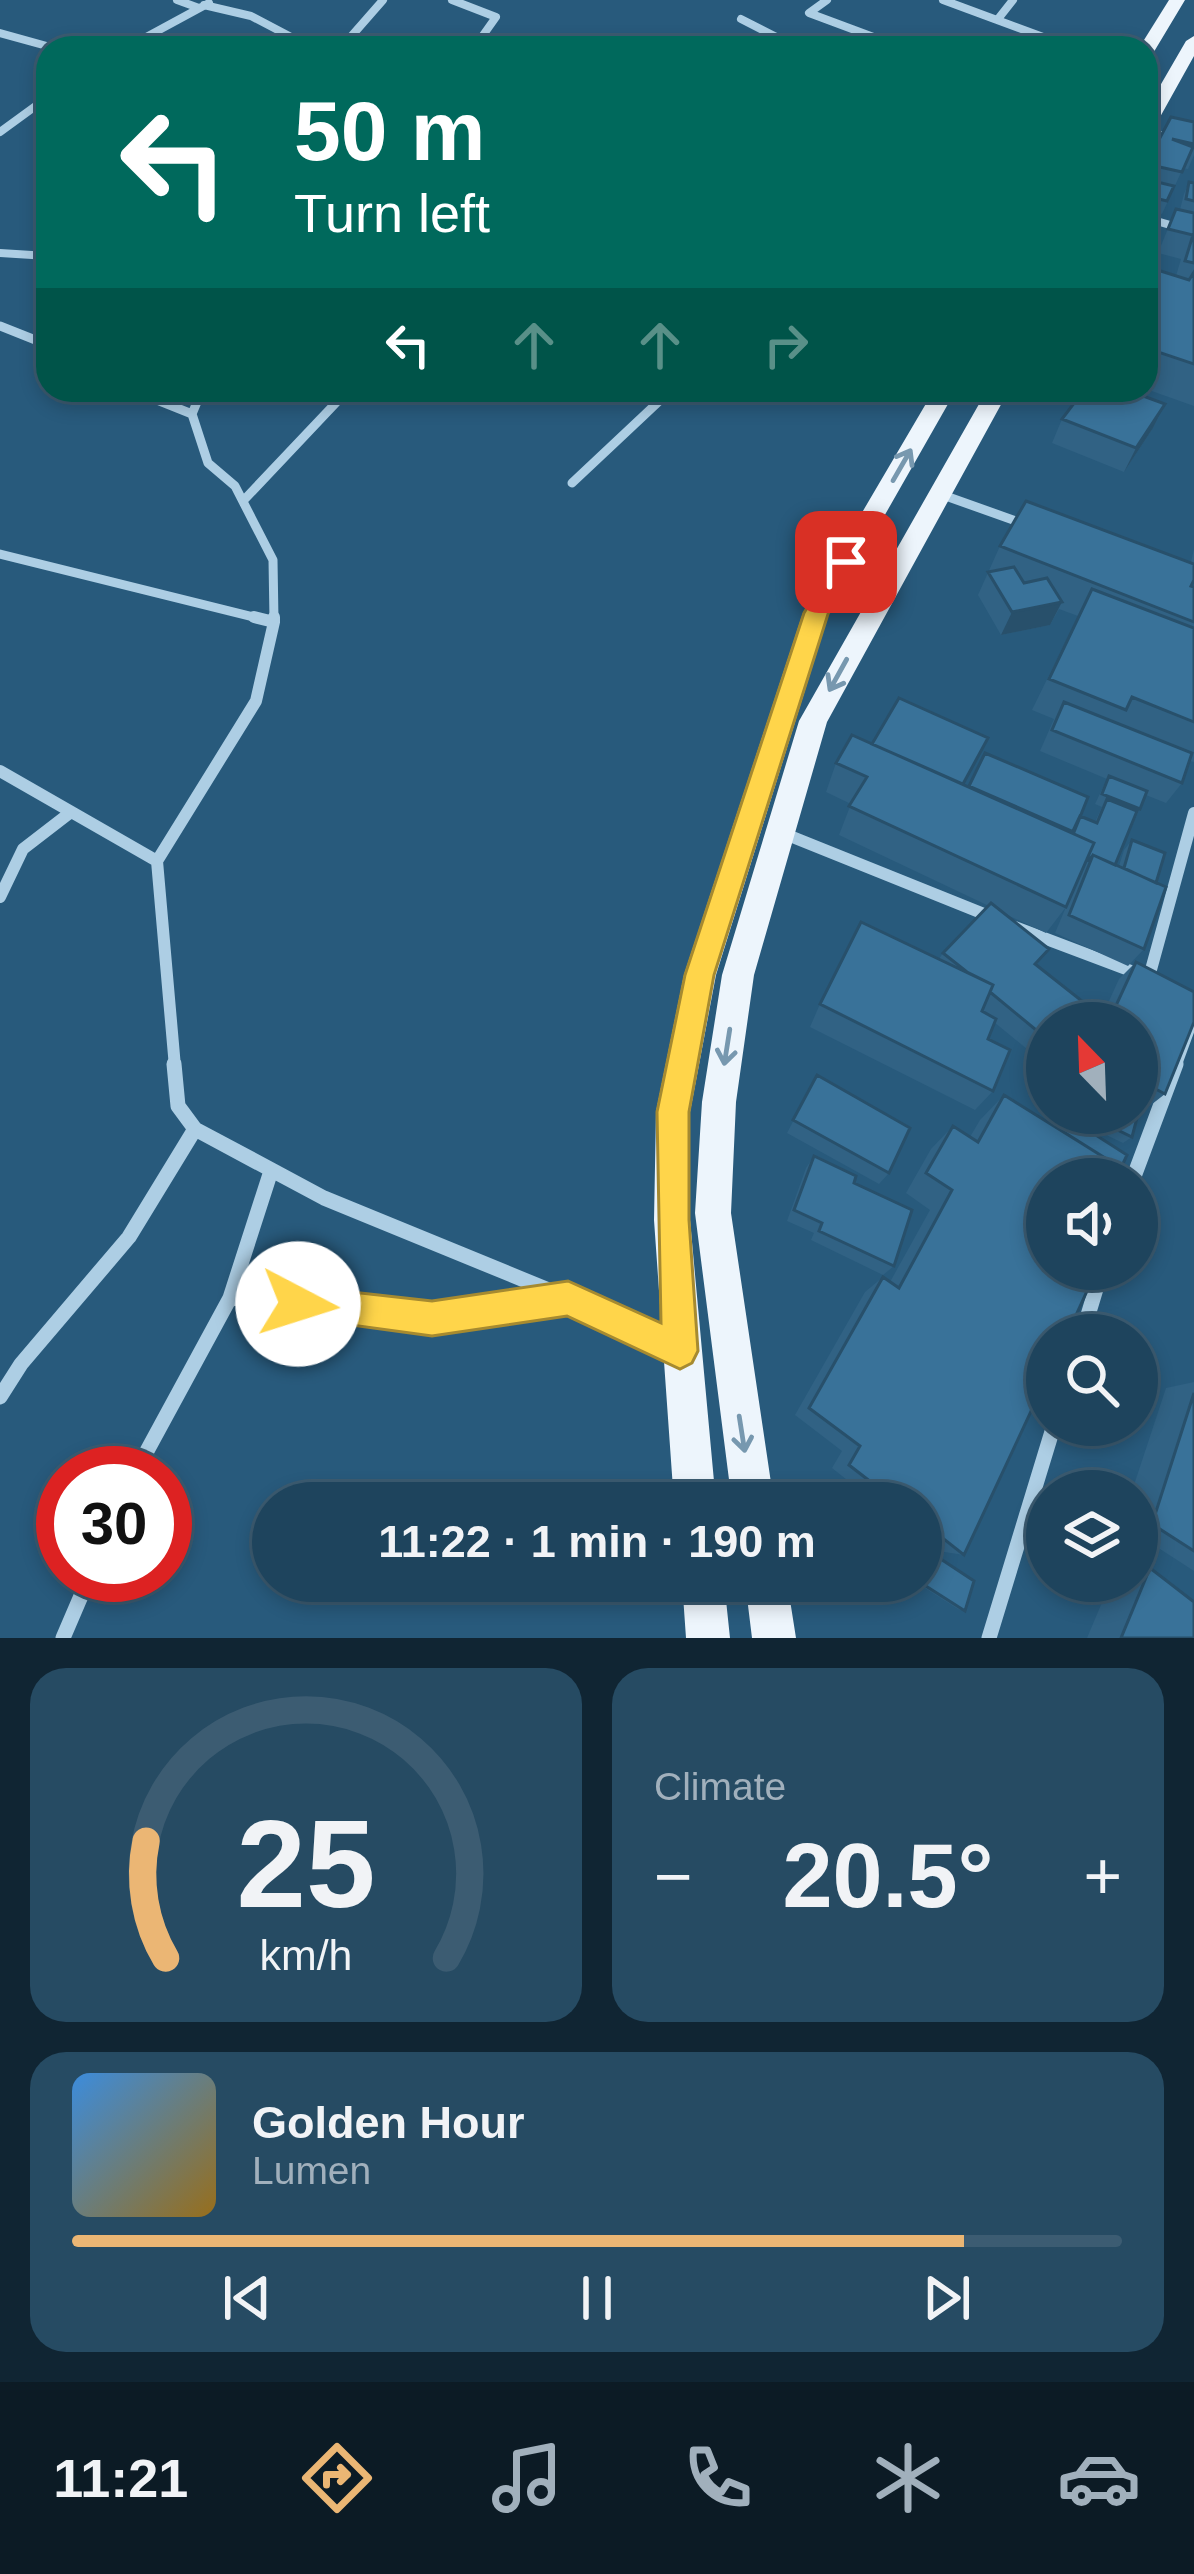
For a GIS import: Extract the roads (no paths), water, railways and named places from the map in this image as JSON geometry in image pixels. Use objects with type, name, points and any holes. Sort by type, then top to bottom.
[{"type":"main road","points":[[1155,36],[1177,0]]},
{"type":"main road","points":[[1158,107],[1194,41]]},
{"type":"main road","points":[[693,1482],[672,1220],[673,1112],[700,975],[816,613],[938,402]]},
{"type":"main road","points":[[750,1482],[713,1213],[718,1102],[739,975],[813,721],[991,402]]},
{"type":"main road","points":[[705,1602],[708,1638]]},
{"type":"main road","points":[[769,1602],[774,1638]]},
{"type":"street","points":[[177,0],[251,16],[289,36]]},
{"type":"street","points":[[148,36],[214,0]]},
{"type":"street","points":[[350,36],[382,0]]},
{"type":"street","points":[[452,0],[496,17],[483,36]]},
{"type":"street","points":[[827,0],[809,13],[871,36]]},
{"type":"street","points":[[943,0],[1041,36]]},
{"type":"street","points":[[998,19],[1013,0]]},
{"type":"street","points":[[741,19],[774,36]]},
{"type":"street","points":[[0,33],[36,43]]},
{"type":"street","points":[[0,132],[36,106]]},
{"type":"street","points":[[1158,133],[1194,144]]},
{"type":"street","points":[[1158,222],[1194,232]]},
{"type":"street","points":[[0,254],[36,256]]},
{"type":"street","points":[[0,326],[36,340]]},
{"type":"street","points":[[162,402],[191,414]]},
{"type":"street","points":[[196,402],[191,414],[208,463],[236,486],[273,560],[274,622],[256,701],[158,861],[178,1106],[195,1129],[323,1198],[568,1298],[680,1351]]},
{"type":"street","points":[[243,501],[337,402]]},
{"type":"street","points":[[572,483],[658,402]]},
{"type":"street","points":[[940,494],[1046,532]]},
{"type":"street","points":[[0,554],[274,622]]},
{"type":"street","points":[[0,771],[158,861]]},
{"type":"street","points":[[0,792],[16,780]]},
{"type":"street","points":[[0,897],[23,850],[71,812]]},
{"type":"street","points":[[1149,977],[1194,813]]},
{"type":"street","points":[[780,832],[1164,985]]},
{"type":"street","points":[[1141,1158],[1194,1015]]},
{"type":"street","points":[[0,1396],[21,1364],[129,1237],[195,1129]]},
{"type":"street","points":[[150,1446],[230,1298],[271,1171]]},
{"type":"street","points":[[230,1298],[432,1318],[568,1298]]},
{"type":"street","points":[[988,1638],[1047,1446]]},
{"type":"street","points":[[63,1638],[79,1602]]}]
